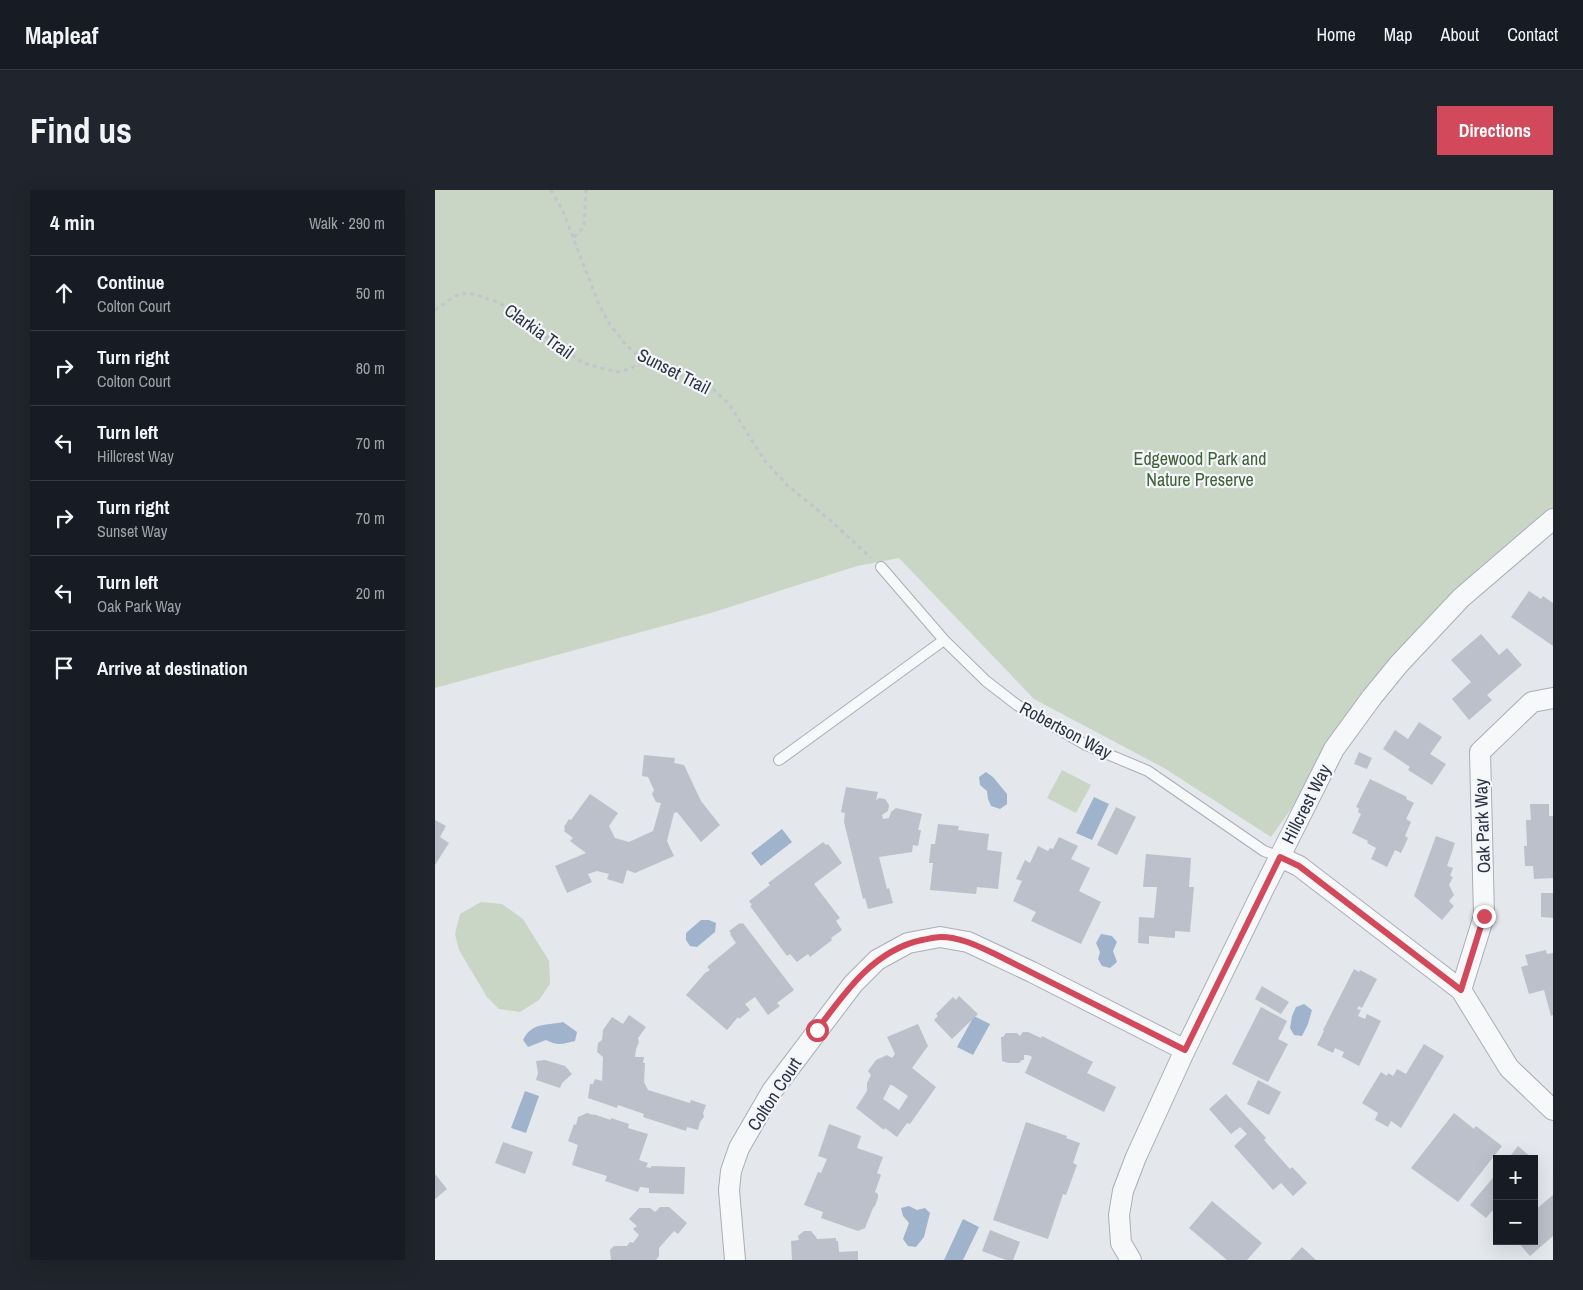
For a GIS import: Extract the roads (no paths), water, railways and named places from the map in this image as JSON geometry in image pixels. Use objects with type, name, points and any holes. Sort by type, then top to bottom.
[{"type":"street","name":"Hillcrest Way","points":[[1131,1260],[1121,1243],[1119,1215],[1123,1191],[1136,1157],[1185,1050],[1334,749],[1393,670],[1461,598],[1553,519]]},
{"type":"street","name":"Oak Park Way","points":[[1461,990],[1484,916],[1480,752],[1532,702],[1553,698]]},
{"type":"street","points":[[1280,857],[1299,866],[1461,990],[1509,1068],[1553,1110]]},
{"type":"street","name":"Colton Court","points":[[735,1260],[729,1190],[731,1171],[739,1148],[772,1091],[853,984],[877,960],[908,943],[941,937],[968,942],[1032,972],[1185,1050]]},
{"type":"lane","name":"Robertson Way","points":[[881,567],[944,640],[986,681],[1017,705],[1086,744],[1148,772],[1264,851],[1280,857]]},
{"type":"lane","points":[[779,760],[944,640]]},
{"type":"water","points":[[986,772],[993,777],[1007,794],[1007,804],[1000,809],[991,806],[987,791],[980,785],[979,777]]},
{"type":"water","points":[[1094,797],[1109,804],[1092,840],[1076,833]]},
{"type":"water","points":[[782,829],[792,842],[761,866],[751,853]]},
{"type":"water","points":[[701,920],[709,920],[716,923],[715,932],[697,947],[690,946],[686,940],[686,933]]},
{"type":"water","points":[[1101,934],[1112,936],[1117,942],[1113,951],[1117,962],[1110,968],[1102,966],[1098,959],[1100,952],[1096,943]]},
{"type":"water","points":[[1304,1004],[1312,1010],[1308,1024],[1302,1036],[1294,1035],[1290,1028],[1292,1016],[1296,1007]]},
{"type":"water","points":[[974,1016],[990,1024],[973,1055],[957,1047]]},
{"type":"water","points":[[563,1022],[577,1032],[575,1041],[560,1044],[546,1040],[528,1047],[523,1040],[535,1027]]},
{"type":"water","points":[[525,1091],[539,1096],[526,1133],[511,1128]]},
{"type":"water","points":[[909,1206],[917,1210],[925,1208],[930,1213],[924,1237],[916,1247],[908,1246],[903,1239],[909,1223],[903,1216],[901,1208]]},
{"type":"water","points":[[963,1219],[979,1227],[963,1260],[944,1260]]},
{"type":"park label","name":"Edgewood Park and Nature Preserve","points":[[1200,468]]}]
